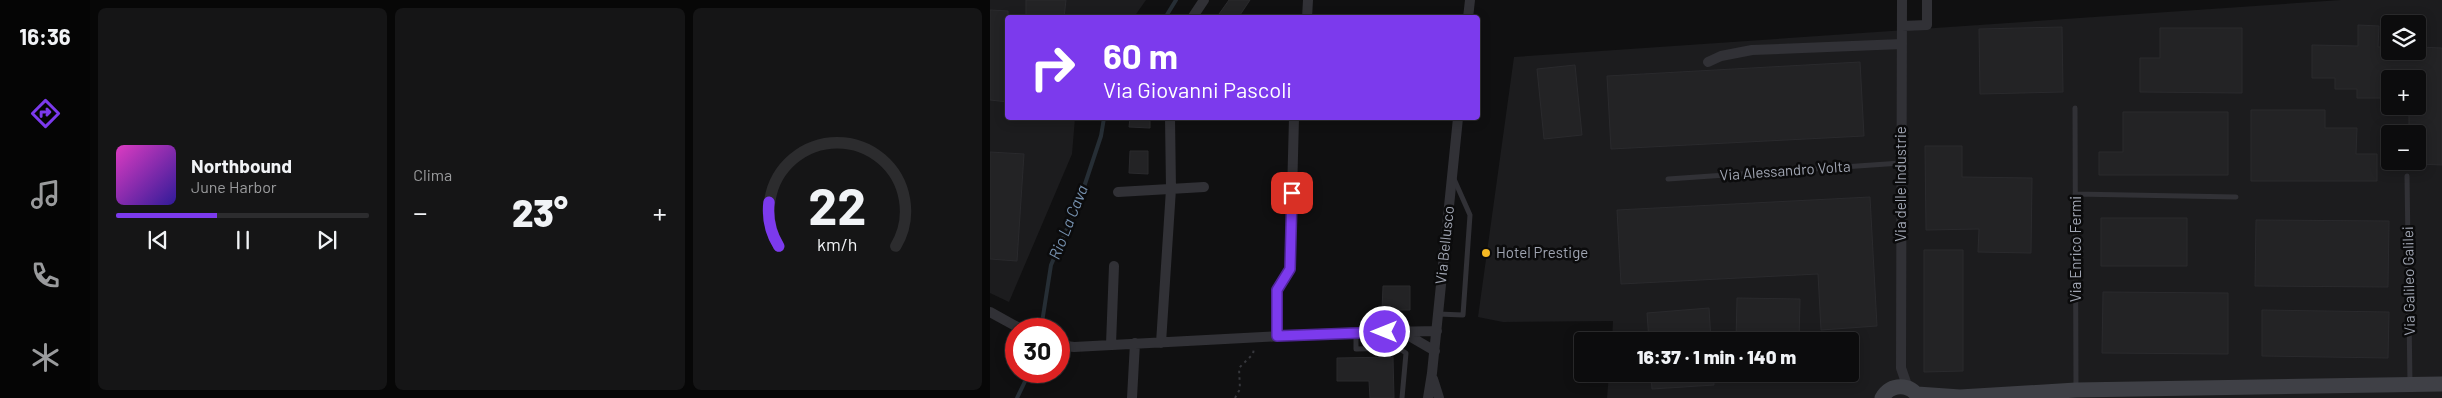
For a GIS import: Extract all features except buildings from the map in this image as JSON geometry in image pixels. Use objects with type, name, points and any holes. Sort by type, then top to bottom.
[{"type":"main road","points":[[1897,394],[1959,398],[2076,390],[2129,394],[2442,384]]},
{"type":"street","points":[[1194,15],[1204,0]]},
{"type":"street","points":[[1307,15],[1308,0]]},
{"type":"street","points":[[1468,15],[1470,0]]},
{"type":"street","name":"Via delle Industrie","points":[[1897,394],[1901,368],[1902,0]]},
{"type":"street","points":[[1902,26],[1927,25],[1927,0]]},
{"type":"street","points":[[1708,62],[1722,56],[1752,50],[1902,44]]},
{"type":"street","points":[[1162,343],[1171,189],[1170,120]]},
{"type":"street","points":[[1277,336],[1277,290],[1290,269],[1294,120]]},
{"type":"street","name":"Via Bellusco","points":[[1428,398],[1435,350],[1458,120]]},
{"type":"street","points":[[1118,192],[1204,187]]},
{"type":"street","points":[[1111,344],[1114,266]]},
{"type":"street","points":[[1070,346],[1356,332],[1437,331]]},
{"type":"street","points":[[1404,332],[1435,350]]},
{"type":"street","points":[[1132,398],[1135,343]]},
{"type":"street","name":"Via Bellusco","points":[[1432,373],[1439,398]]},
{"type":"lane","name":"Via Enrico Fermi","points":[[2075,108],[2076,390]]},
{"type":"lane","name":"Via Alessandro Volta","points":[[1668,179],[1902,163]]},
{"type":"lane","points":[[1438,314],[1463,315],[1470,215],[1452,175]]},
{"type":"lane","name":"Via Galileo Galilei","points":[[2407,176],[2410,385]]},
{"type":"lane","points":[[2075,194],[2236,197]]},
{"type":"lane","points":[[1356,332],[1356,349],[1398,348],[1406,353],[1402,398]]},
{"type":"path","points":[[1235,398],[1240,389],[1239,368],[1252,354],[1255,337]]},
{"type":"shaded area","points":[[990,0],[1146,0],[1135,15],[1005,15],[1005,120],[1075,120],[1072,154],[1009,302],[990,293]]},
{"type":"shaded area","points":[[2341,0],[2442,0],[2442,398],[1607,398],[1608,382],[1859,382],[1859,332],[1612,332],[1613,321],[1503,322],[1478,317],[1514,57]]},
{"type":"waterway","name":"Rio La Cava","points":[[1167,15],[1176,0]]},
{"type":"waterway","name":"Rio La Cava","points":[[1043,318],[1051,265],[1080,199],[1101,136],[1104,120]]},
{"type":"waterway","name":"Rio La Cava","points":[[1017,398],[1024,383]]},
{"type":"place","name":"Hotel Prestige","points":[[1486,253]]},
{"type":"route","points":[[1292,193],[1290,269],[1277,290],[1277,336],[1385,332]]}]
